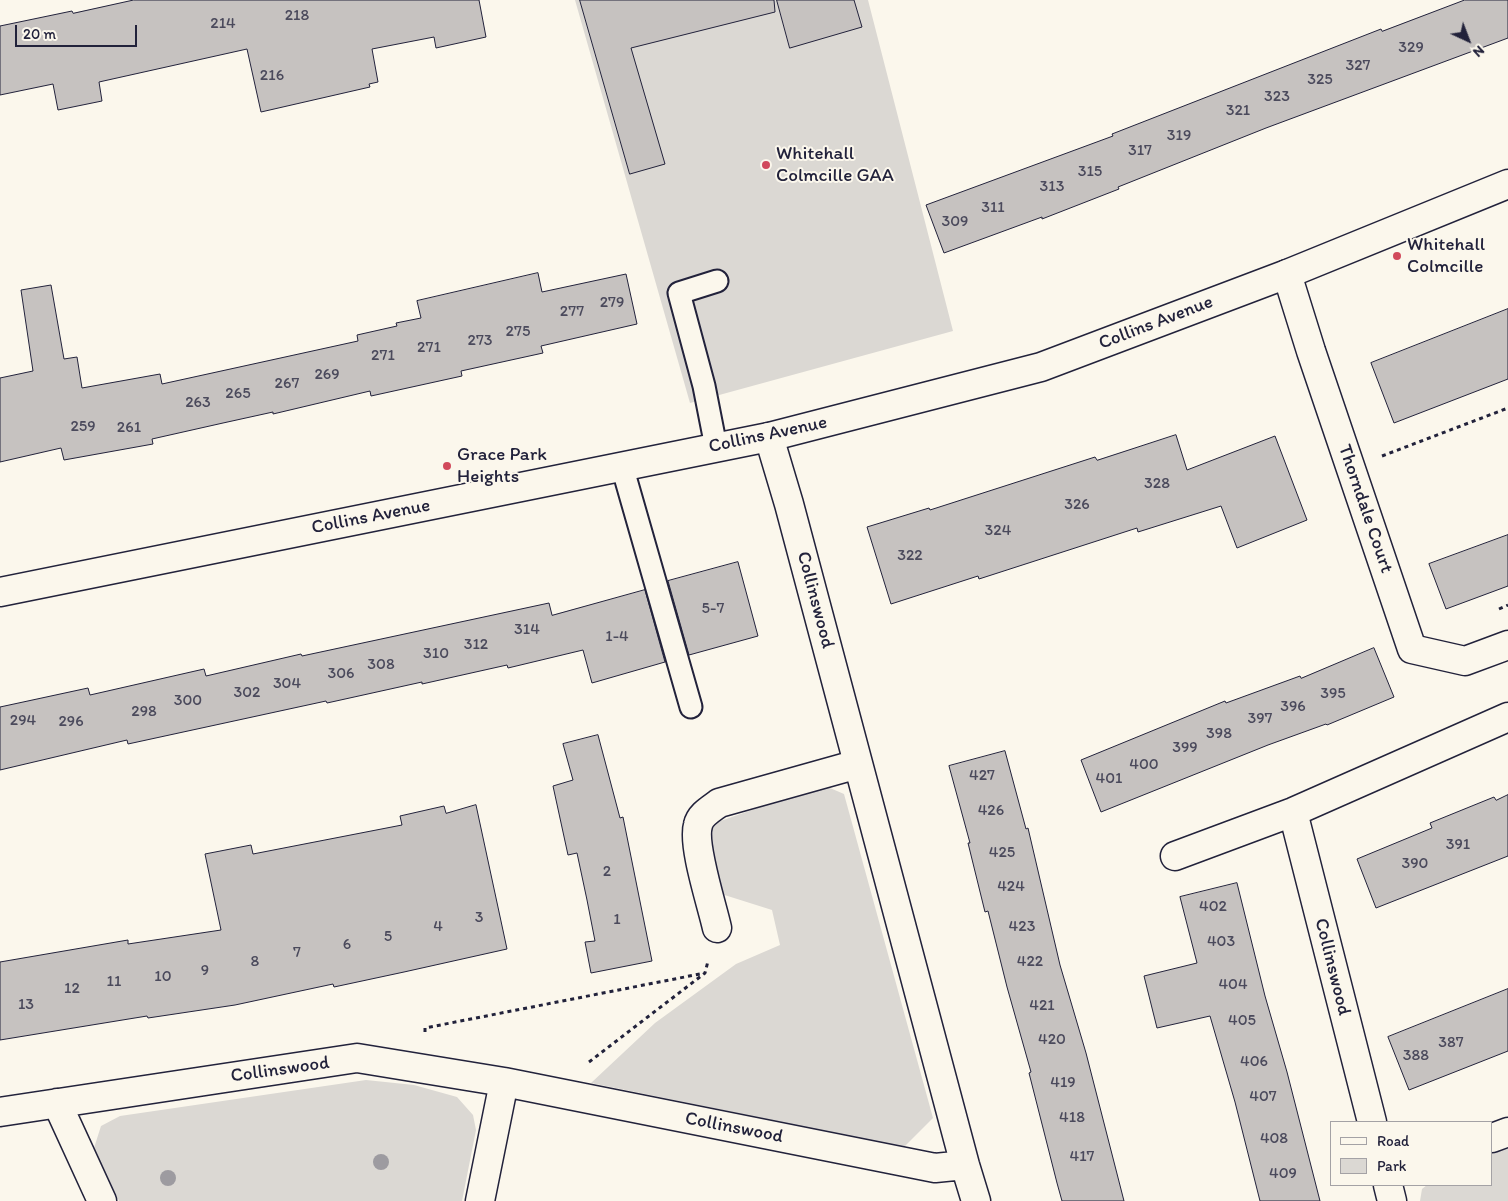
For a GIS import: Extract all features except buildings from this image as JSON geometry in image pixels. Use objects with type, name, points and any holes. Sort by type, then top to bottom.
[{"type":"street","name":"Collins Avenue","points":[[0,592],[769,437],[1041,367],[1287,274],[1508,184]]},
{"type":"street","name":"Thorndale Court","points":[[1287,274],[1311,351],[1412,649],[1465,661],[1508,645]]},
{"type":"street","name":"Collinswood","points":[[769,437],[789,504],[976,1201]]},
{"type":"street","points":[[1175,856],[1293,812],[1508,717]]},
{"type":"street","points":[[717,928],[696,839],[698,823],[706,811],[719,803],[858,764]]},
{"type":"street","name":"Collinswood","points":[[1293,812],[1372,1121]]},
{"type":"street","name":"Collinswood","points":[[0,1112],[357,1058],[504,1082],[935,1168],[965,1165]]},
{"type":"street","points":[[480,1201],[504,1082]]},
{"type":"street","points":[[57,1103],[102,1201]]},
{"type":"street","points":[[1493,1138],[1508,1132]]},
{"type":"street","points":[[1388,1186],[1392,1201]]},
{"type":"lane","points":[[716,447],[704,386],[679,293],[717,282]]},
{"type":"lane","points":[[622,466],[691,707]]},
{"type":"path","points":[[1379,457],[1508,408]]},
{"type":"path","points":[[1491,612],[1508,605]]},
{"type":"path","points":[[550,1091],[705,973],[717,928]]},
{"type":"path","points":[[426,1069],[425,1028],[705,973]]},
{"type":"green space","name":"Whitehall Colmcille GAA","points":[[575,0],[868,0],[953,331],[690,403]]},
{"type":"green space","points":[[823,785],[844,794],[933,1118],[904,1147],[591,1083],[655,1023],[736,964],[780,945],[772,910],[715,892],[709,851],[712,824]]},
{"type":"green space","points":[[366,1080],[414,1085],[457,1097],[473,1115],[476,1130],[462,1201],[119,1201],[94,1148],[101,1126],[120,1116]]},
{"type":"green space","points":[[1508,1146],[1508,1201],[1420,1201],[1422,1189],[1426,1186],[1493,1186],[1493,1153]]},
{"type":"place","name":"Whitehall Colmcille GAA","points":[[766,165]]},
{"type":"place","name":"Whitehall Colmcille","points":[[1397,256]]},
{"type":"place","name":"Grace Park Heights","points":[[447,466]]}]
